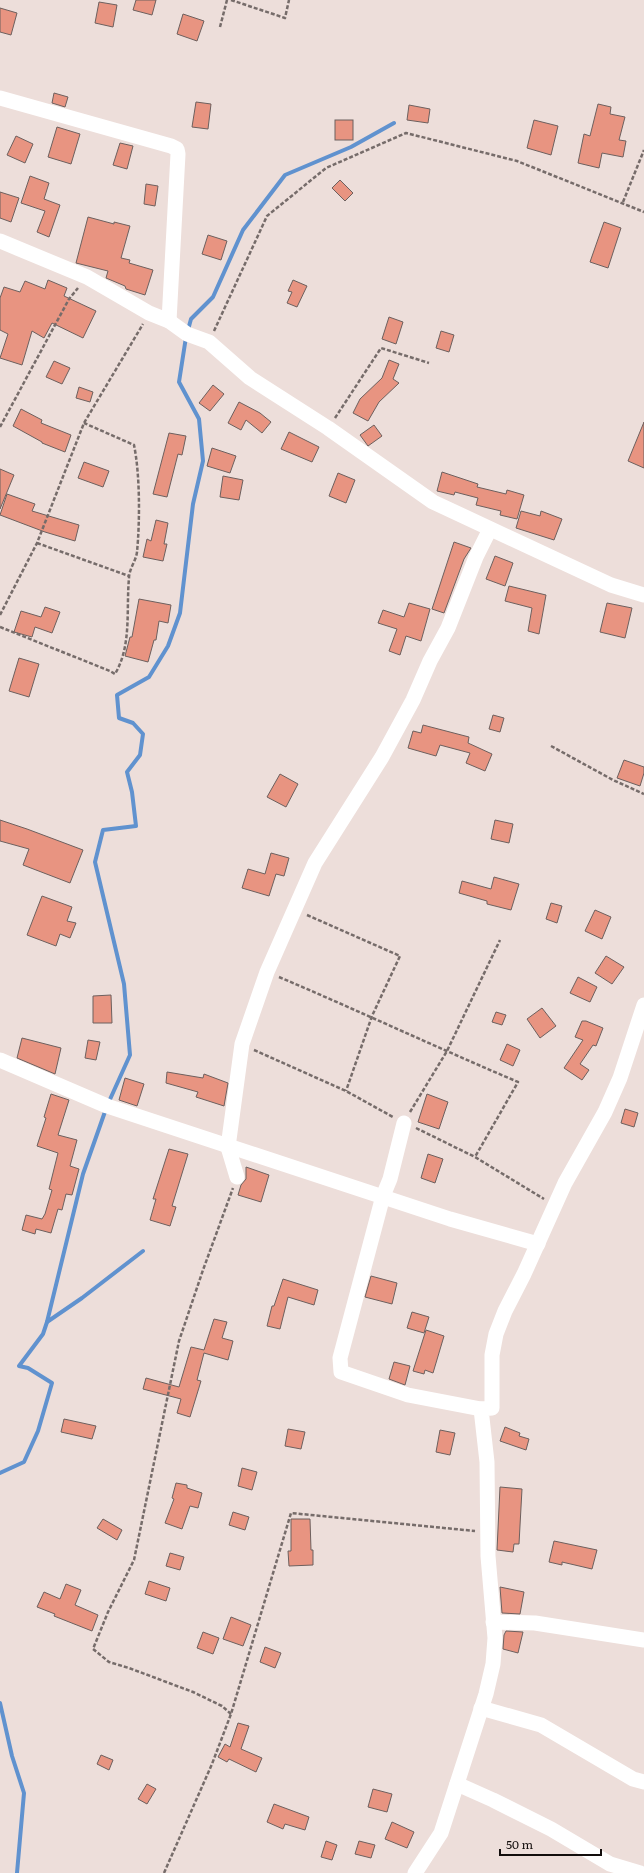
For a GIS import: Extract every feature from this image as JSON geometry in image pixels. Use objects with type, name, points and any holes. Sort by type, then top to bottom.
[{"type":"street","points":[[0,98],[171,146],[177,149],[178,154],[169,322]]},
{"type":"street","points":[[0,241],[87,277],[149,313],[169,322],[187,334],[209,342],[250,378],[328,428],[433,502],[611,585],[644,595]]},
{"type":"street","points":[[238,1177],[228,1147],[242,1044],[268,972],[315,863],[382,757],[413,700],[430,661],[448,628],[476,557],[490,529]]},
{"type":"street","points":[[404,1123],[390,1179],[383,1196],[340,1358],[341,1372],[408,1395],[481,1410],[492,1408],[492,1355],[496,1334],[505,1311],[538,1244],[565,1183],[605,1112],[620,1078],[644,1005]]},
{"type":"street","points":[[0,1060],[107,1106],[450,1219],[538,1244]]},
{"type":"street","points":[[415,1873],[441,1833],[482,1708],[493,1664],[494,1638],[487,1532],[487,1462],[481,1410]]},
{"type":"street","points":[[493,1622],[535,1623],[644,1640]]},
{"type":"street","points":[[482,1708],[541,1725],[633,1779],[643,1780]]},
{"type":"street","points":[[457,1784],[493,1800],[550,1829],[610,1864],[640,1873]]},
{"type":"path","points":[[220,28],[227,0]]},
{"type":"path","points":[[232,0],[285,18],[289,0]]},
{"type":"path","points":[[209,342],[267,216],[326,168],[406,133],[517,161],[623,202],[644,212]]},
{"type":"path","points":[[623,202],[644,150]]},
{"type":"path","points":[[0,427],[69,299],[87,277]]},
{"type":"path","points":[[0,615],[37,543],[84,423],[149,313]]},
{"type":"path","points":[[328,428],[381,348],[429,363]]},
{"type":"path","points":[[0,627],[115,674],[122,661],[125,649],[129,576],[137,554],[138,462],[134,445],[84,423]]},
{"type":"path","points":[[37,543],[129,576]]},
{"type":"path","points":[[551,746],[613,780],[644,794]]},
{"type":"path","points":[[294,909],[400,956],[372,1016],[346,1091]]},
{"type":"path","points":[[404,1123],[447,1052],[500,940]]},
{"type":"path","points":[[268,972],[372,1016],[447,1052],[518,1082],[475,1157]]},
{"type":"path","points":[[231,1714],[222,1706],[193,1692],[109,1662],[93,1649],[108,1612],[134,1560],[179,1341],[203,1270],[238,1177]]},
{"type":"path","points":[[164,1873],[212,1764],[231,1714],[291,1513],[487,1532]]},
{"type":"building","points":[[136,0],[156,0],[152,15],[133,10]]},
{"type":"building","points":[[99,2],[117,5],[113,27],[95,23]]},
{"type":"building","points":[[0,8],[17,13],[11,35],[0,32]]},
{"type":"building","points":[[183,14],[204,21],[197,41],[177,34]]},
{"type":"building","points":[[54,93],[68,97],[65,107],[52,103]]},
{"type":"building","points":[[196,102],[211,104],[208,129],[192,127]]},
{"type":"building","points":[[598,104],[611,107],[610,114],[625,117],[619,140],[626,141],[623,157],[602,153],[599,168],[578,163],[584,134],[590,136]]},
{"type":"building","points":[[409,105],[430,109],[428,123],[407,120]]},
{"type":"building","points":[[335,120],[353,120],[353,140],[335,140]]},
{"type":"building","points":[[534,120],[558,126],[551,155],[527,148]]},
{"type":"building","points":[[57,127],[80,134],[71,164],[48,157]]},
{"type":"building","points":[[16,136],[33,144],[25,163],[7,155]]},
{"type":"building","points":[[120,143],[133,146],[127,169],[113,165]]},
{"type":"building","points":[[30,176],[49,183],[44,199],[60,205],[49,237],[37,232],[45,211],[21,203]]},
{"type":"building","points":[[340,180],[353,193],[345,201],[332,188]]},
{"type":"building","points":[[146,184],[158,186],[155,206],[144,204]]},
{"type":"building","points":[[0,192],[19,198],[11,222],[0,218]]},
{"type":"building","points":[[88,217],[114,224],[114,222],[130,226],[121,258],[130,260],[129,263],[153,270],[145,295],[126,289],[125,286],[106,278],[108,271],[76,263]]},
{"type":"building","points":[[604,222],[621,228],[608,268],[590,262]]},
{"type":"building","points":[[208,235],[227,241],[221,260],[202,254]]},
{"type":"building","points":[[48,280],[67,288],[64,296],[96,311],[83,338],[52,323],[44,338],[32,331],[22,365],[0,358],[8,334],[0,330],[0,298],[4,287],[20,292],[25,281],[45,289]]},
{"type":"building","points":[[293,280],[307,286],[297,307],[287,303],[292,292],[288,291]]},
{"type":"building","points":[[389,317],[403,322],[396,344],[382,339]]},
{"type":"building","points":[[441,331],[454,335],[449,352],[436,348]]},
{"type":"building","points":[[389,360],[399,364],[393,379],[399,383],[379,402],[368,421],[353,413],[360,399],[382,378]]},
{"type":"building","points":[[54,361],[70,368],[62,384],[46,377]]},
{"type":"building","points":[[213,385],[224,394],[210,411],[199,403]]},
{"type":"building","points":[[79,387],[93,392],[90,402],[76,398]]},
{"type":"building","points":[[239,402],[260,413],[271,422],[262,433],[246,420],[241,430],[228,423]]},
{"type":"building","points":[[21,409],[42,420],[41,423],[71,435],[65,452],[42,443],[13,426]]},
{"type":"building","points":[[644,422],[644,468],[628,461]]},
{"type":"building","points":[[374,425],[382,436],[368,446],[360,435]]},
{"type":"building","points":[[289,432],[319,447],[312,462],[281,449]]},
{"type":"building","points":[[169,433],[186,436],[182,455],[178,454],[167,497],[153,494]]},
{"type":"building","points":[[212,448],[236,456],[230,473],[207,466]]},
{"type":"building","points":[[84,462],[109,471],[103,487],[78,478]]},
{"type":"building","points":[[0,469],[14,475],[0,509]]},
{"type":"building","points":[[442,472],[478,484],[477,487],[506,494],[507,490],[524,495],[517,519],[500,515],[501,511],[476,505],[478,498],[455,492],[454,495],[437,491]]},
{"type":"building","points":[[338,473],[355,480],[346,503],[329,496]]},
{"type":"building","points":[[223,476],[243,480],[239,500],[220,497]]},
{"type":"building","points":[[7,494],[35,504],[32,511],[79,525],[75,541],[45,532],[0,515]]},
{"type":"building","points":[[521,511],[540,516],[541,511],[562,519],[554,540],[516,528]]},
{"type":"building","points":[[156,520],[168,523],[164,544],[167,544],[163,561],[143,557],[147,539],[151,541]]},
{"type":"building","points":[[454,542],[471,548],[464,559],[444,613],[432,609]]},
{"type":"building","points":[[495,556],[513,563],[505,586],[486,579]]},
{"type":"building","points":[[509,586],[546,595],[539,634],[528,631],[532,608],[505,601]]},
{"type":"building","points":[[139,599],[171,605],[168,623],[159,621],[156,640],[154,640],[148,662],[125,656],[130,637],[132,637]]},
{"type":"building","points":[[409,603],[430,609],[421,641],[406,636],[400,655],[389,651],[397,629],[378,623],[383,610],[404,617]]},
{"type":"building","points":[[607,603],[632,608],[625,638],[600,632]]},
{"type":"building","points":[[45,607],[60,612],[52,633],[35,627],[32,637],[14,632],[21,611],[41,617]]},
{"type":"building","points":[[19,658],[39,664],[29,697],[9,691]]},
{"type":"building","points":[[493,715],[504,718],[500,732],[489,729]]},
{"type":"building","points":[[423,725],[469,737],[468,743],[492,754],[485,771],[466,763],[470,753],[440,745],[436,756],[408,748],[413,731],[421,733]]},
{"type":"building","points":[[624,760],[644,767],[644,773],[640,786],[617,778]]},
{"type":"building","points":[[280,774],[298,784],[286,807],[267,797]]},
{"type":"building","points":[[0,820],[83,850],[70,883],[23,865],[29,849],[0,841]]},
{"type":"building","points":[[495,820],[513,824],[509,843],[491,839]]},
{"type":"building","points":[[271,853],[289,858],[284,876],[276,874],[269,896],[242,888],[248,869],[265,874]]},
{"type":"building","points":[[494,877],[519,884],[511,910],[487,904],[487,901],[459,893],[462,881],[491,889]]},
{"type":"building","points":[[42,896],[72,907],[67,921],[76,923],[70,938],[60,934],[56,946],[27,935]]},
{"type":"building","points":[[551,903],[562,906],[557,923],[546,919]]},
{"type":"building","points":[[595,910],[611,917],[602,939],[585,931]]},
{"type":"building","points":[[606,956],[624,967],[612,984],[595,973]]},
{"type":"building","points":[[578,977],[597,987],[590,1002],[570,993]]},
{"type":"building","points":[[111,995],[112,1023],[93,1023],[93,996]]},
{"type":"building","points":[[542,1008],[556,1026],[540,1038],[527,1019]]},
{"type":"building","points":[[496,1012],[506,1015],[502,1025],[492,1022]]},
{"type":"building","points":[[582,1021],[586,1021],[603,1028],[596,1046],[593,1045],[580,1064],[589,1070],[582,1080],[564,1068],[583,1040],[575,1037]]},
{"type":"building","points":[[22,1038],[61,1048],[55,1074],[17,1058]]},
{"type":"building","points":[[88,1040],[100,1042],[96,1060],[85,1058]]},
{"type":"building","points":[[507,1044],[520,1050],[513,1066],[500,1060]]},
{"type":"building","points":[[167,1072],[203,1078],[204,1074],[228,1083],[224,1106],[196,1097],[198,1092],[166,1083]]},
{"type":"building","points":[[125,1078],[144,1084],[137,1106],[119,1100]]},
{"type":"building","points":[[51,1094],[69,1100],[58,1135],[77,1140],[70,1166],[79,1169],[72,1195],[66,1194],[62,1210],[58,1209],[51,1233],[36,1229],[35,1234],[22,1230],[26,1215],[42,1219],[45,1214],[52,1190],[49,1189],[58,1153],[37,1146],[46,1118],[44,1117]]},
{"type":"building","points":[[427,1094],[448,1102],[439,1129],[418,1122]]},
{"type":"building","points":[[625,1109],[638,1113],[634,1127],[621,1123]]},
{"type":"building","points":[[169,1149],[188,1154],[172,1206],[176,1207],[170,1226],[150,1220],[156,1199],[153,1199]]},
{"type":"building","points":[[428,1154],[443,1159],[435,1183],[421,1178]]},
{"type":"building","points":[[246,1167],[269,1175],[261,1202],[238,1195],[241,1185],[246,1179]]},
{"type":"building","points":[[371,1276],[397,1283],[392,1304],[365,1297]]},
{"type":"building","points":[[283,1279],[318,1290],[314,1305],[288,1297],[280,1329],[267,1326],[272,1306],[274,1306]]},
{"type":"building","points":[[412,1312],[429,1317],[424,1333],[407,1328]]},
{"type":"building","points":[[214,1319],[227,1322],[222,1338],[233,1341],[228,1360],[204,1353],[197,1380],[201,1381],[190,1417],[177,1413],[181,1399],[143,1389],[146,1378],[179,1387],[191,1347],[204,1350]]},
{"type":"building","points":[[426,1330],[444,1336],[433,1373],[425,1370],[424,1374],[413,1371]]},
{"type":"building","points":[[394,1362],[410,1366],[405,1385],[389,1379]]},
{"type":"building","points":[[64,1419],[96,1426],[92,1439],[61,1432]]},
{"type":"building","points":[[505,1427],[520,1433],[519,1436],[529,1439],[526,1450],[500,1441]]},
{"type":"building","points":[[288,1429],[305,1432],[301,1449],[285,1446]]},
{"type":"building","points":[[440,1430],[455,1433],[450,1455],[436,1452]]},
{"type":"building","points":[[242,1468],[257,1472],[252,1490],[238,1486]]},
{"type":"building","points":[[176,1483],[187,1485],[187,1488],[202,1493],[198,1508],[190,1506],[182,1529],[165,1523],[174,1499],[172,1498]]},
{"type":"building","points":[[500,1487],[522,1489],[519,1544],[514,1544],[513,1552],[497,1550]]},
{"type":"building","points":[[233,1512],[249,1517],[245,1530],[229,1525]]},
{"type":"building","points":[[103,1519],[122,1530],[117,1540],[97,1528]]},
{"type":"building","points":[[291,1519],[310,1519],[313,1565],[289,1566],[288,1551],[291,1551]]},
{"type":"building","points":[[554,1541],[597,1550],[592,1569],[562,1562],[562,1565],[549,1562]]},
{"type":"building","points":[[170,1553],[184,1557],[180,1570],[166,1566]]},
{"type":"building","points":[[149,1581],[170,1588],[166,1601],[145,1594]]},
{"type":"building","points":[[66,1584],[81,1590],[75,1605],[98,1615],[92,1631],[54,1616],[55,1614],[37,1607],[44,1592],[60,1599]]},
{"type":"building","points":[[500,1587],[524,1592],[520,1614],[502,1613]]},
{"type":"building","points":[[231,1617],[251,1625],[243,1646],[223,1639]]},
{"type":"building","points":[[506,1631],[523,1632],[518,1653],[503,1649],[504,1635]]},
{"type":"building","points":[[203,1632],[219,1638],[213,1654],[197,1648]]},
{"type":"building","points":[[265,1647],[281,1653],[275,1668],[260,1662]]},
{"type":"building","points":[[238,1723],[249,1726],[241,1749],[262,1758],[256,1772],[229,1759],[227,1762],[218,1757],[225,1744],[230,1747]]},
{"type":"building","points":[[101,1755],[113,1760],[109,1770],[97,1764]]},
{"type":"building","points":[[147,1784],[156,1789],[147,1804],[138,1799]]},
{"type":"building","points":[[373,1789],[392,1794],[387,1812],[368,1807]]},
{"type":"building","points":[[274,1804],[309,1817],[305,1830],[285,1824],[283,1829],[267,1822]]},
{"type":"building","points":[[392,1822],[414,1832],[407,1848],[385,1839]]},
{"type":"building","points":[[326,1841],[337,1845],[332,1860],[321,1857]]},
{"type":"building","points":[[359,1841],[375,1845],[371,1858],[355,1854]]},
{"type":"waterway","points":[[188,330],[191,319],[213,297],[243,230],[285,175],[351,147],[394,123]]},
{"type":"waterway","points":[[47,1322],[83,1174],[107,1106],[130,1055],[124,984],[95,862],[103,830],[136,826],[132,792],[127,772],[140,755],[143,734],[133,723],[119,718],[117,695],[149,677],[168,646],[180,613],[193,504],[203,461],[199,419],[179,382],[186,337]]},
{"type":"waterway","points":[[0,1473],[24,1462],[38,1431],[52,1383],[28,1368],[19,1366],[43,1334],[47,1322],[82,1298],[143,1251]]},
{"type":"waterway","points":[[0,1703],[12,1756],[24,1793],[17,1873]]}]
